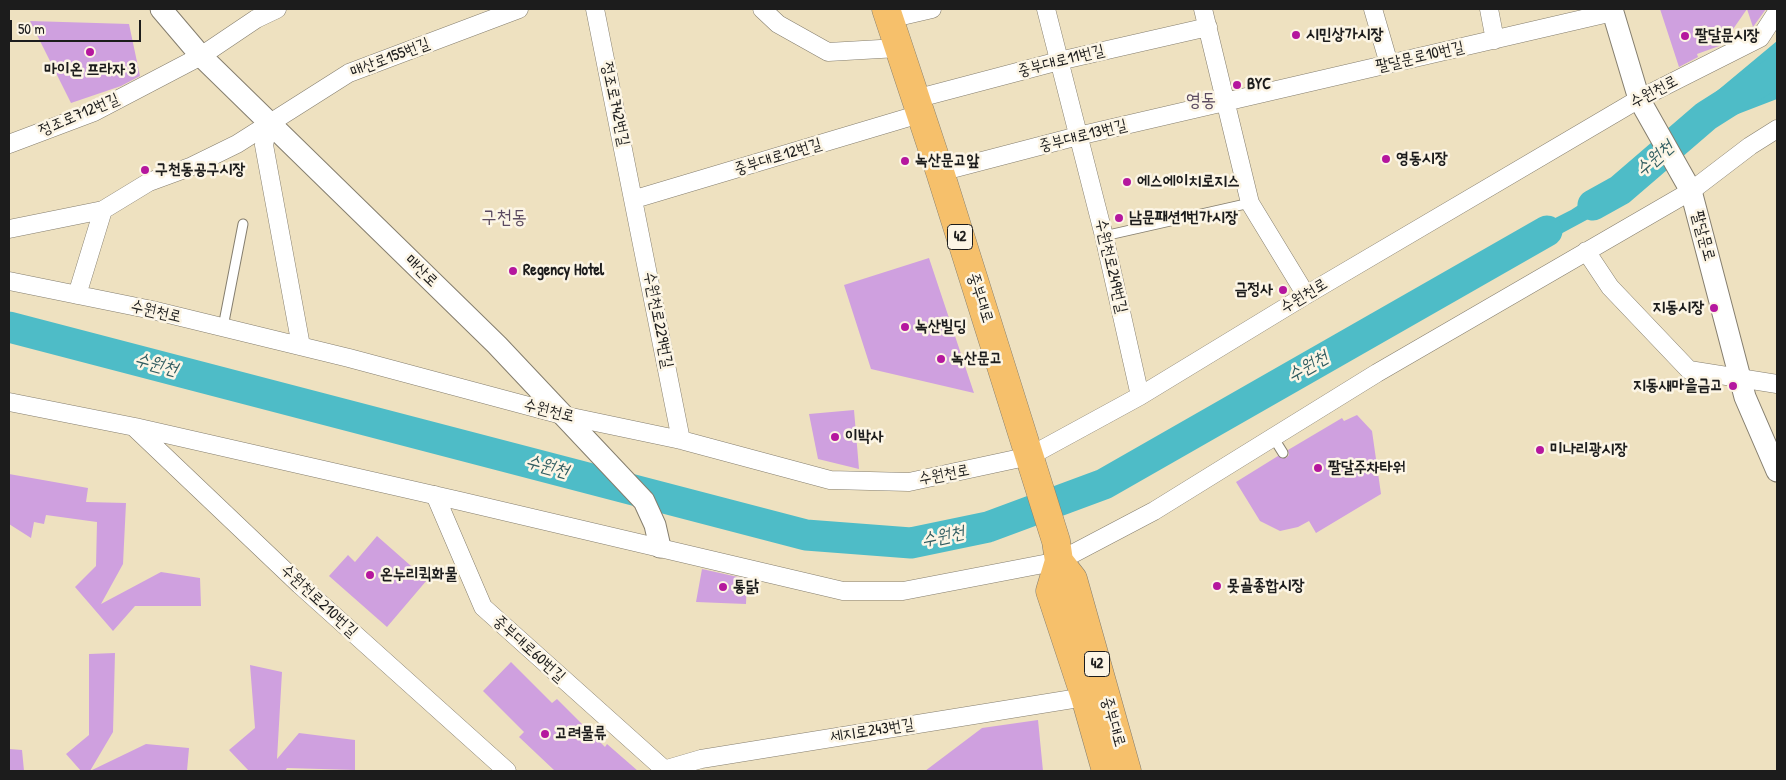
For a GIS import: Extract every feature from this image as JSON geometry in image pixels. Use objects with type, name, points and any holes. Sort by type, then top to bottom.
[{"type":"main road","name":"중부대로","points":[[888,14],[1031,461],[1057,551],[1073,579],[1127,771]]},
{"type":"main road","name":"중부대로","points":[[1057,551],[1050,591],[1085,697],[1106,771]]},
{"type":"street","name":"매산로","points":[[161,9],[201,56],[497,345],[644,501],[655,525],[660,547]]},
{"type":"street","name":"정조로712번길","points":[[9,144],[94,112],[201,56],[256,20],[277,9]]},
{"type":"street","name":"매산로155번길","points":[[9,229],[103,210],[149,182],[190,167],[237,144],[349,73],[519,9]]},
{"type":"street","name":"정조로742번길","points":[[595,9],[635,199]]},
{"type":"street","points":[[762,9],[778,24],[828,52],[898,48]]},
{"type":"street","points":[[888,14],[932,9]]},
{"type":"street","name":"수원천로249번길","points":[[1046,9],[1104,236],[1140,396]]},
{"type":"street","points":[[1203,9],[1250,203],[1306,294]]},
{"type":"street","points":[[1373,9],[1388,64]]},
{"type":"street","points":[[1489,9],[1495,40]]},
{"type":"street","name":"팔달문로10번길","points":[[1226,102],[1495,40],[1613,10]]},
{"type":"street","name":"팔달문로","points":[[1613,10],[1643,106],[1689,187],[1745,398],[1777,471]]},
{"type":"street","name":"수원천로","points":[[9,281],[152,310],[301,346],[566,419],[681,440],[830,480],[909,482],[1031,461],[1306,294],[1643,106],[1760,38],[1777,12]]},
{"type":"street","name":"중부대로11번길","points":[[918,107],[1059,61],[1208,27]]},
{"type":"street","name":"중부대로13번길","points":[[940,172],[1078,136],[1226,102]]},
{"type":"street","name":"중부대로12번길","points":[[635,199],[918,107]]},
{"type":"street","points":[[269,122],[264,145],[301,346]]},
{"type":"street","points":[[9,402],[135,428],[660,547],[844,591],[904,591],[1057,551],[1154,511],[1377,373],[1586,251],[1689,187],[1777,129]]},
{"type":"street","name":"수원천로229번길","points":[[635,199],[681,440]]},
{"type":"street","points":[[77,295],[103,210]]},
{"type":"street","points":[[1586,251],[1610,286],[1689,370],[1740,380],[1777,384]]},
{"type":"street","name":"수원천로210번길","points":[[135,428],[300,585],[506,771]]},
{"type":"street","name":"중부대로60번길","points":[[435,496],[483,608],[663,770]]},
{"type":"street","name":"세지로243번길","points":[[663,770],[700,759],[1085,697]]},
{"type":"lane","points":[[1104,236],[1250,203]]},
{"type":"lane","points":[[223,328],[243,224]]},
{"type":"lane","points":[[1273,437],[1283,453]]},
{"type":"water","points":[[1777,41],[1777,99],[1712,124],[1699,106]]},
{"type":"water","points":[[1622,173],[1637,193],[1630,191],[1594,216],[1516,258],[1506,243],[1571,210],[1605,188]]},
{"type":"building","points":[[1660,9],[1747,9],[1722,45],[1697,54],[1698,57],[1679,67]]},
{"type":"building","points":[[1747,9],[1766,9],[1753,27]]},
{"type":"building","name":"마이온 프라자 3","points":[[30,21],[129,24],[140,76],[121,86],[71,103]]},
{"type":"building","name":"녹산빌딩","points":[[929,258],[974,393],[871,369],[844,285]]},
{"type":"building","name":"이박사","points":[[854,410],[859,469],[818,459],[809,414]]},
{"type":"building","name":"팔달주차타워","points":[[1357,415],[1372,431],[1381,494],[1316,533],[1309,521],[1298,527],[1280,531],[1260,521],[1236,482],[1278,456],[1286,458],[1289,455],[1288,450],[1342,418],[1344,421]]},
{"type":"building","points":[[9,474],[88,488],[86,502],[126,503],[123,564],[101,604],[161,572],[200,578],[201,606],[135,606],[113,631],[75,587],[96,566],[97,522],[46,515],[44,524],[34,522],[31,538],[9,524]]},
{"type":"building","points":[[377,536],[427,580],[387,627],[329,576],[348,555],[355,562]]},
{"type":"building","name":"통닭","points":[[702,569],[747,579],[746,604],[696,602]]},
{"type":"building","points":[[115,653],[113,732],[90,771],[81,771],[66,754],[89,735],[89,654]]},
{"type":"building","points":[[511,662],[552,703],[557,699],[605,747],[607,744],[638,771],[555,771],[519,737],[524,732],[483,691]]},
{"type":"building","points":[[250,665],[282,672],[277,759],[299,733],[355,740],[355,770],[287,768],[285,771],[249,771],[229,750],[255,728]]},
{"type":"building","points":[[1038,720],[1043,771],[925,771],[982,728]]},
{"type":"building","points":[[146,744],[189,748],[187,771],[90,771]]},
{"type":"building","points":[[9,749],[22,750],[24,771],[9,771]]},
{"type":"waterway","name":"수원천","points":[[1593,205],[1620,190],[1706,116],[1777,71]]},
{"type":"waterway","name":"수원천","points":[[9,327],[806,535],[911,543],[988,527],[1104,484],[1547,231]]},
{"type":"place","name":"시민상가시장","points":[[1296,35]]},
{"type":"place","name":"팔달문시장","points":[[1685,36]]},
{"type":"place","name":"마이온 프라자 3","points":[[90,52]]},
{"type":"place","name":"BYC","points":[[1237,85]]},
{"type":"place","name":"영동시장","points":[[1386,159]]},
{"type":"place","name":"녹산문고앞","points":[[905,161]]},
{"type":"place","name":"구천동공구시장","points":[[145,170]]},
{"type":"place","name":"에스에이치로지스","points":[[1127,182]]},
{"type":"place","name":"남문패션1번가시장","points":[[1119,218]]},
{"type":"place","name":"Regency Hotel","points":[[513,271]]},
{"type":"place","name":"금정사","points":[[1283,290]]},
{"type":"place","name":"지동시장","points":[[1714,308]]},
{"type":"place","name":"녹산빌딩","points":[[905,327]]},
{"type":"place","name":"녹산문고","points":[[941,359]]},
{"type":"place","name":"지동새마을금고","points":[[1733,386]]},
{"type":"place","name":"이박사","points":[[835,437]]},
{"type":"place","name":"미나리광시장","points":[[1540,450]]},
{"type":"place","name":"팔달주차타워","points":[[1318,468]]},
{"type":"place","name":"온누리퀵화물","points":[[370,575]]},
{"type":"place","name":"못골종합시장","points":[[1217,586]]},
{"type":"place","name":"통닭","points":[[723,587]]},
{"type":"place","name":"고려물류","points":[[545,734]]},
{"type":"district","name":"영동","points":[[1201,101]]},
{"type":"district","name":"구천동","points":[[504,218]]}]
